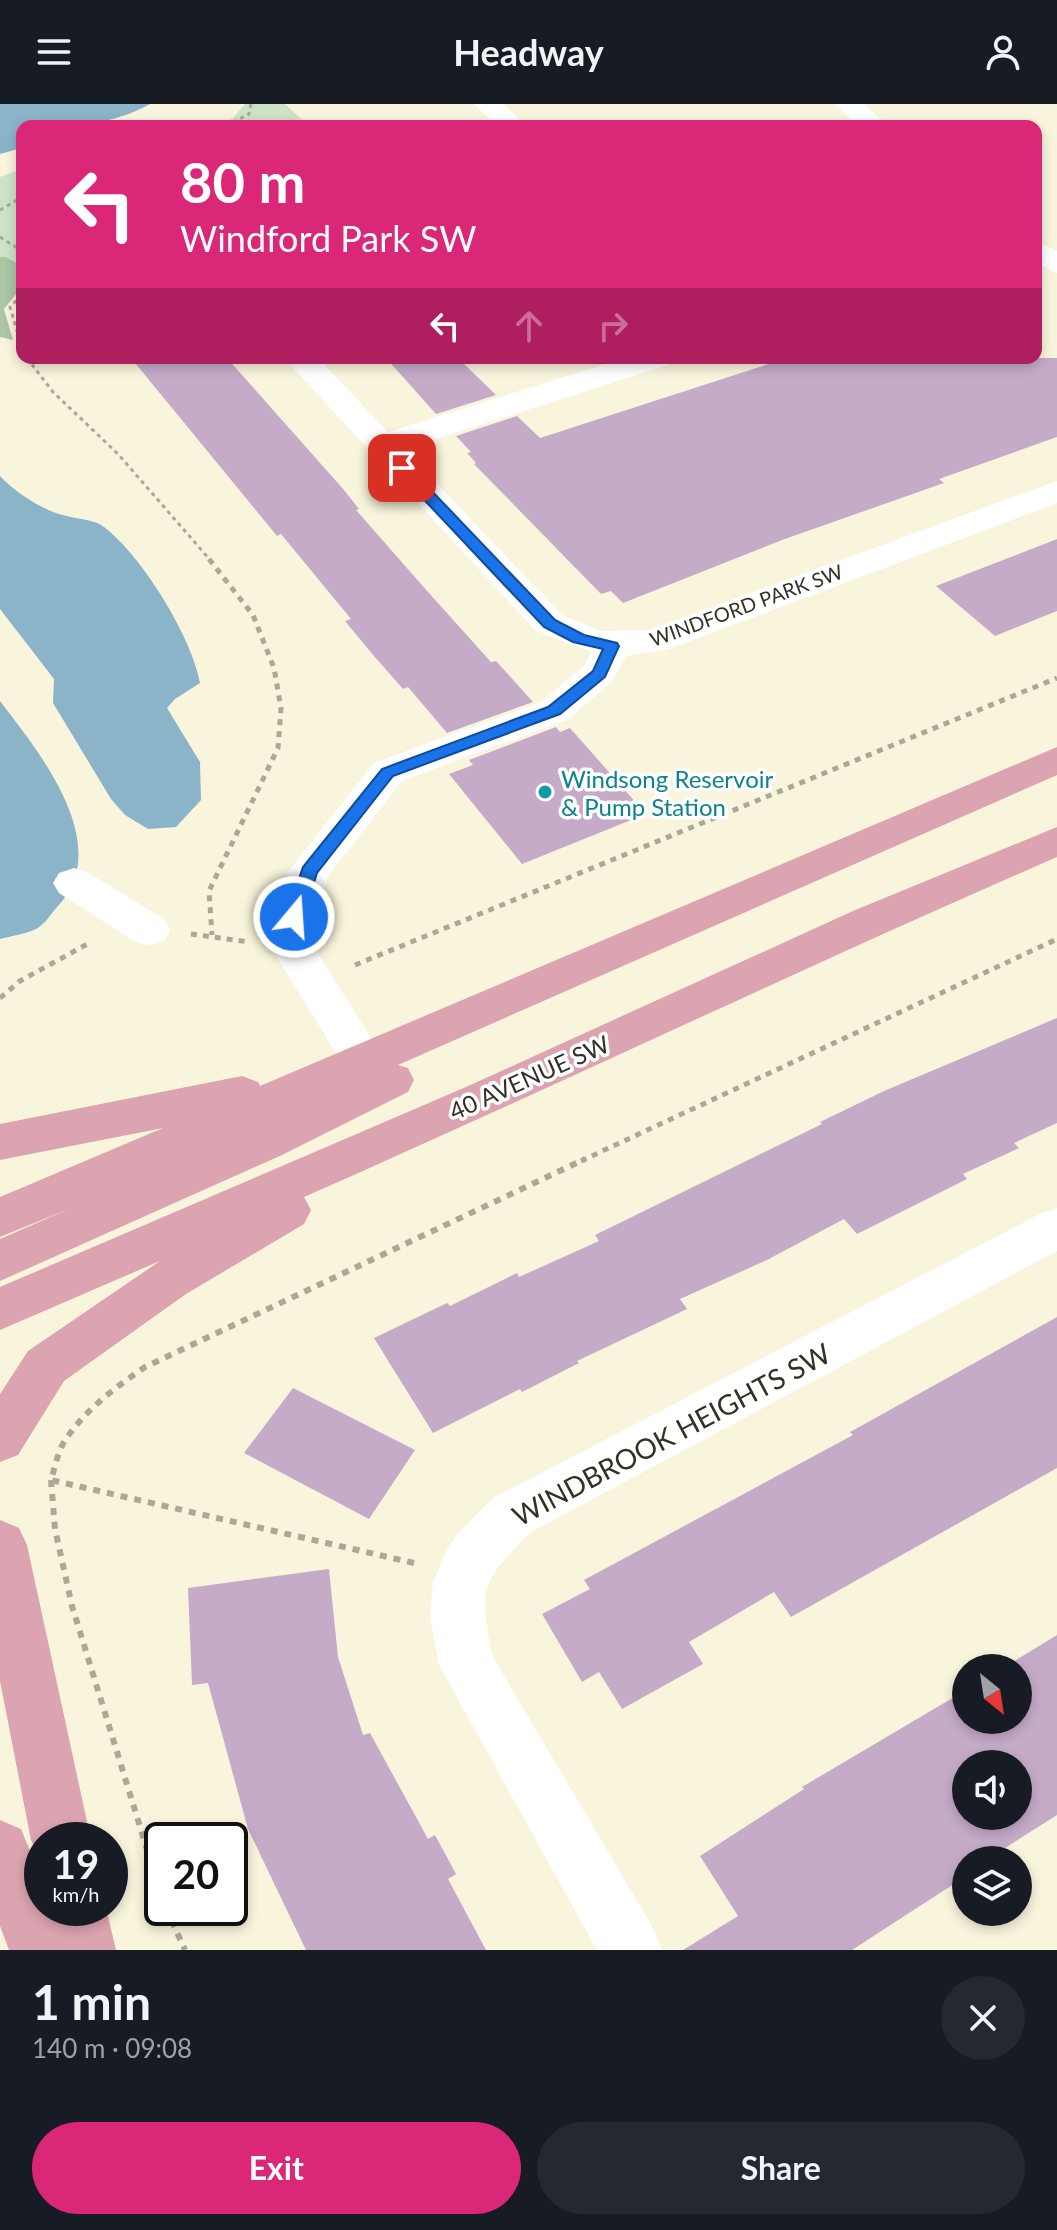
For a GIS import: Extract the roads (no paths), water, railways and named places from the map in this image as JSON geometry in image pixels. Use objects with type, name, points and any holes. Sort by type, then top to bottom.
[{"type":"main road","points":[[0,1218],[1057,760]]},
{"type":"main road","name":"40 AVENUE SW","points":[[0,1309],[482,1099],[868,922],[1057,841]]},
{"type":"main road","points":[[0,1261],[266,1142],[493,1031],[787,879]]},
{"type":"main road","points":[[0,1142],[346,1069]]},
{"type":"main road","points":[[0,1439],[46,1366],[169,1280],[482,1099]]},
{"type":"main road","points":[[0,1545],[57,1822]]},
{"type":"main road","points":[[0,1850],[40,1950]]},
{"type":"main road","points":[[80,1926],[85,1950]]},
{"type":"street","points":[[487,104],[506,120]]},
{"type":"street","points":[[848,104],[867,120]]},
{"type":"street","name":"WINDFORD PARK SW","points":[[306,364],[549,623],[579,639],[612,646],[656,641],[1057,491]]},
{"type":"street","points":[[381,445],[638,364]]},
{"type":"street","points":[[346,1069],[314,982],[293,949],[294,917],[309,872],[388,772],[554,711],[599,673],[612,646]]},
{"type":"street","points":[[74,883],[149,930]]},
{"type":"street","name":"WINDBROOK HEIGHTS SW","points":[[631,1950],[467,1665],[456,1617],[461,1574],[478,1548],[512,1515],[1057,1228]]},
{"type":"water","points":[[0,104],[150,104],[108,120],[16,120],[16,150],[0,154]]},
{"type":"water","points":[[0,476],[46,509],[104,527],[134,557],[176,621],[200,683],[167,708],[200,762],[201,800],[176,827],[148,829],[125,815],[111,799],[53,703],[54,679],[0,609]]},
{"type":"water","points":[[0,701],[34,746],[65,800],[75,828],[78,856],[73,883],[45,922],[32,931],[0,939]]},
{"type":"place","name":"Windsong Reservoir & Pump Station","points":[[545,792]]}]
